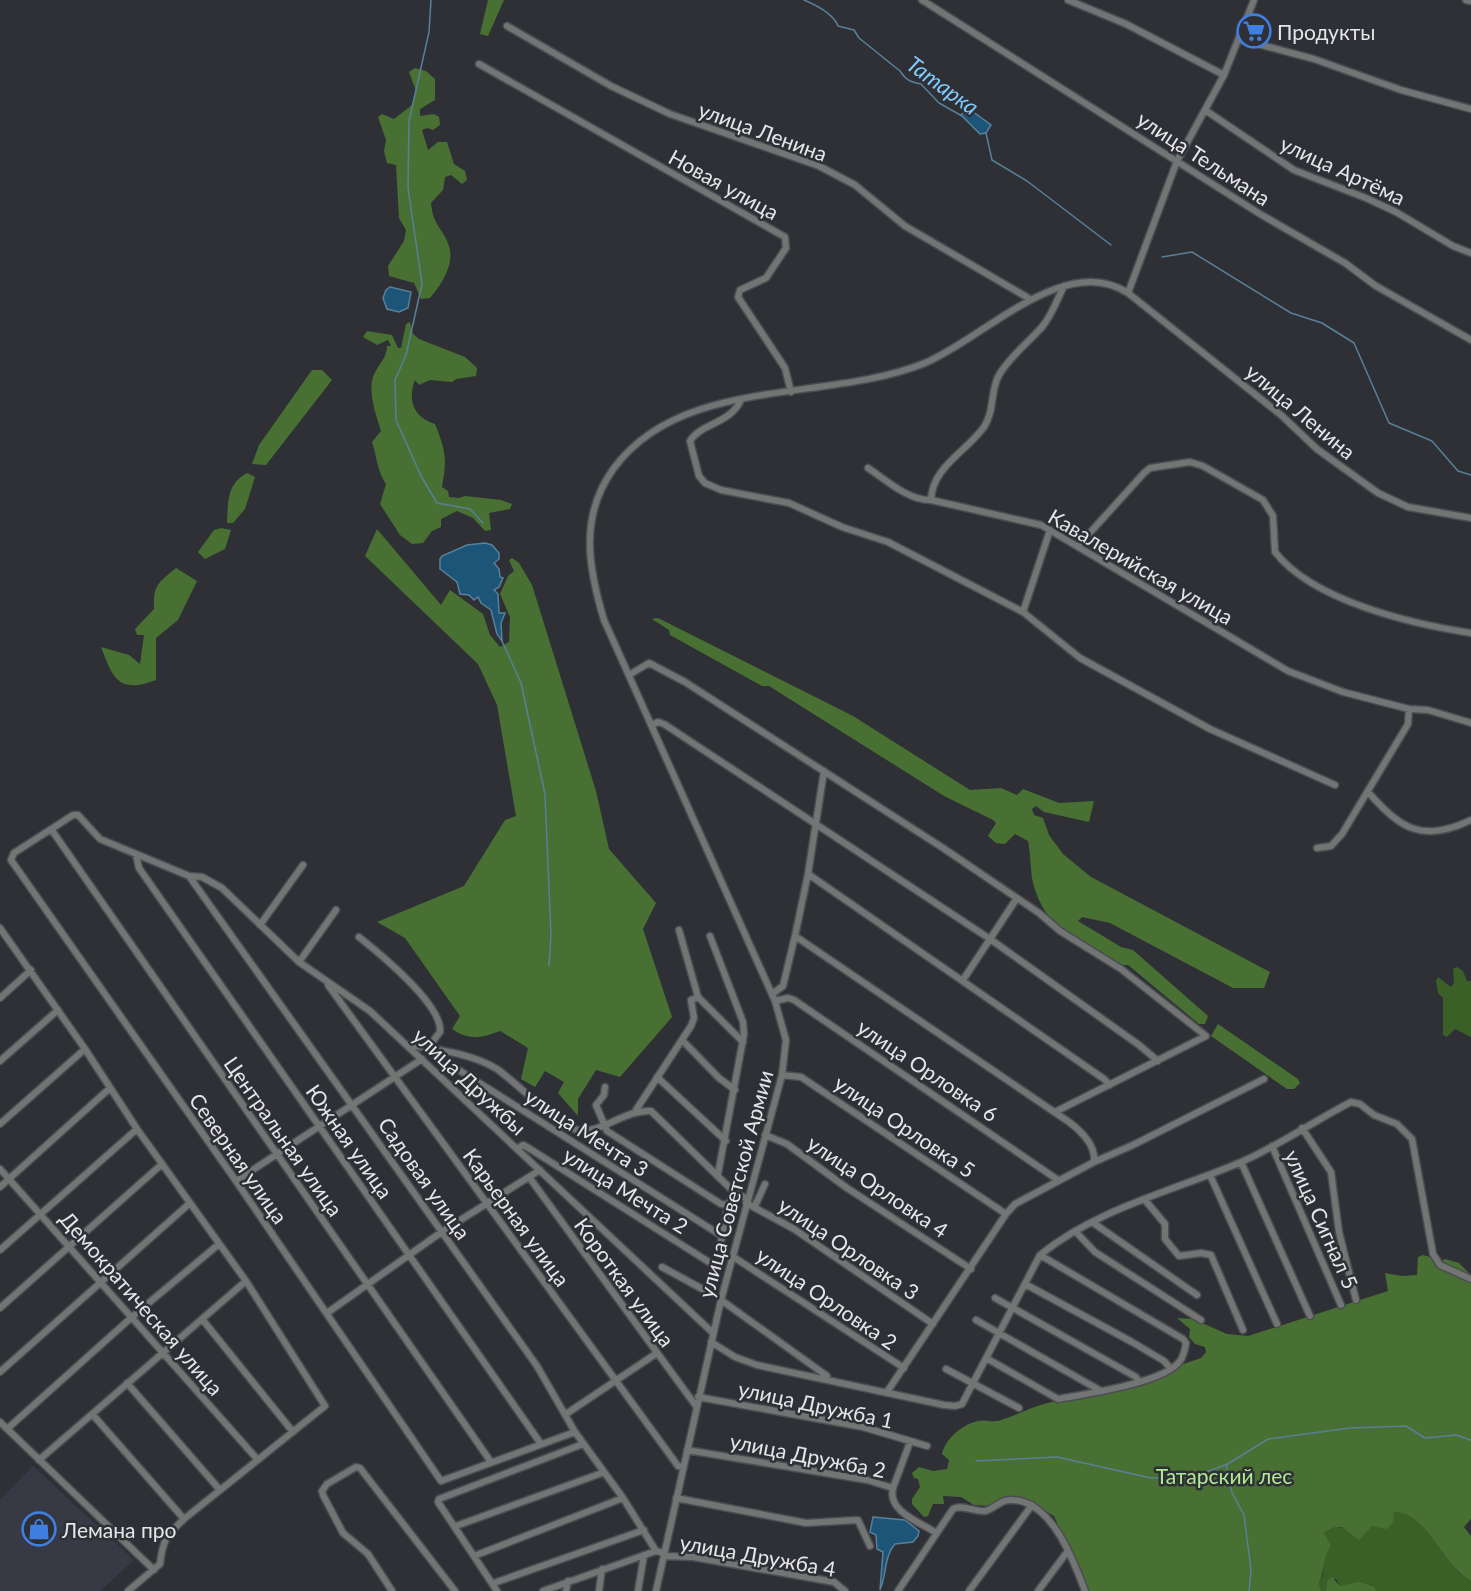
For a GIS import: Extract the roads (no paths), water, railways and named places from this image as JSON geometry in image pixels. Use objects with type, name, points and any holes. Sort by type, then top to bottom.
[{"type":"street","name":"улица Тельмана","points":[[923,0],[1311,245],[1345,263],[1376,286],[1471,340]]},
{"type":"street","points":[[1068,0],[1126,24],[1224,75]]},
{"type":"street","points":[[1128,293],[1177,160],[1224,75],[1254,0]]},
{"type":"street","points":[[1466,0],[1471,1]]},
{"type":"street","name":"улица Ленина","points":[[507,26],[611,86],[670,114],[696,125],[802,158],[819,166],[866,193],[905,226],[1030,298]]},
{"type":"street","points":[[1239,39],[1314,59],[1401,90],[1471,109]]},
{"type":"street","name":"Новая улица","points":[[480,64],[786,237],[786,248],[766,278],[740,290],[738,297],[785,368],[791,392]]},
{"type":"street","name":"улица Артёма","points":[[1205,110],[1294,170],[1396,212],[1453,246],[1471,253]]},
{"type":"street","name":"улица Ленина","points":[[741,400],[903,371],[927,362],[980,333],[1030,298],[1064,286],[1108,282],[1128,293],[1281,415],[1317,449],[1378,492],[1408,507],[1471,518]]},
{"type":"street","points":[[931,500],[934,485],[946,465],[987,422],[993,405],[994,389],[1007,362],[1050,316],[1064,286]]},
{"type":"street","points":[[741,400],[727,418],[694,435],[690,441],[702,480],[721,490],[789,503],[842,527],[888,542],[1023,612],[1080,658],[1210,729],[1335,785]]},
{"type":"street","name":"улица Советской Армии","points":[[656,1591],[721,1300],[782,1075],[786,1040],[773,998],[604,620],[593,583],[588,553],[590,518],[608,476],[621,459],[644,438],[684,414],[741,400]]},
{"type":"street","points":[[1078,546],[1150,468],[1181,462],[1197,463],[1263,500],[1273,516],[1275,552],[1333,597],[1423,624],[1471,633]]},
{"type":"street","name":"Кавалерийская улица","points":[[868,468],[912,495],[1031,522],[1050,530],[1288,671],[1324,686],[1409,709],[1428,710],[1471,723]]},
{"type":"street","points":[[1023,612],[1050,530]]},
{"type":"street","points":[[629,675],[641,666],[649,663],[655,665],[824,771],[1017,898],[1059,932],[1120,969],[1206,1036],[1054,1112]]},
{"type":"street","points":[[1317,848],[1331,846],[1342,834],[1408,724],[1409,709]]},
{"type":"street","points":[[652,724],[658,722],[664,724],[990,939],[1158,1061]]},
{"type":"street","points":[[773,998],[783,986],[795,936],[808,874],[824,771]]},
{"type":"street","points":[[1368,792],[1385,811],[1410,830],[1460,826],[1471,820]]},
{"type":"street","name":"Северная улица","points":[[136,855],[100,839],[78,815],[14,853],[11,860],[237,1181],[441,1480],[575,1431]]},
{"type":"street","name":"Центральная улица","points":[[51,829],[491,1462]]},
{"type":"street","points":[[136,855],[189,876]]},
{"type":"street","name":"Южная улица","points":[[136,855],[139,868],[541,1444]]},
{"type":"street","points":[[260,925],[303,865]]},
{"type":"street","points":[[808,874],[963,980],[1104,1079],[1110,1086]]},
{"type":"street","name":"улица Дружбы","points":[[189,876],[202,877],[222,888],[299,962],[326,983],[356,1001],[408,1045],[713,1333]]},
{"type":"street","name":"Садовая улица","points":[[189,876],[537,1366],[583,1444],[602,1473],[623,1498],[656,1551]]},
{"type":"street","points":[[963,980],[1017,898]]},
{"type":"street","points":[[299,962],[336,910]]},
{"type":"street","points":[[679,930],[698,997],[743,1042]]},
{"type":"street","points":[[1,933],[31,970],[85,1048],[136,1129],[246,1281],[325,1406],[184,1519],[165,1538],[160,1564],[128,1591]]},
{"type":"street","points":[[710,936],[743,1022],[743,1042],[718,1174]]},
{"type":"street","points":[[795,936],[1081,1132],[1095,1155],[1094,1162]]},
{"type":"street","points":[[359,937],[402,971],[438,1020],[440,1032],[430,1045],[430,1049]]},
{"type":"street","points":[[0,998],[31,970]]},
{"type":"street","name":"Карьерная улица","points":[[326,983],[678,1466],[683,1467]]},
{"type":"street","points":[[773,998],[788,998],[783,986]]},
{"type":"street","points":[[636,1110],[694,1022],[691,1000],[698,997]]},
{"type":"street","name":"улица Орловка 6","points":[[788,998],[912,1079],[1059,1180]]},
{"type":"street","points":[[0,1061],[58,1010]]},
{"type":"street","points":[[682,1040],[719,1078],[735,1090]]},
{"type":"street","points":[[408,1045],[468,1056],[496,1069],[565,1124],[578,1130],[606,1125],[636,1110],[651,1111],[660,1118],[734,1192],[728,1205],[711,1286],[706,1291],[662,1267]]},
{"type":"street","points":[[0,1124],[85,1048]]},
{"type":"street","name":"улица Мечта 3","points":[[439,1051],[443,1060],[722,1236]]},
{"type":"street","points":[[237,1181],[422,1059]]},
{"type":"street","name":"улица Орловка 5","points":[[782,1075],[801,1077],[1006,1214]]},
{"type":"street","points":[[657,1077],[726,1141]]},
{"type":"street","points":[[887,1392],[1006,1214],[1023,1198],[1264,1079]]},
{"type":"street","points":[[605,1087],[604,1095],[596,1105],[607,1131],[722,1204],[728,1205]]},
{"type":"street","points":[[0,1187],[110,1088]]},
{"type":"street","points":[[711,1342],[735,1358],[757,1365],[955,1406],[962,1404],[1040,1255],[1075,1230],[1241,1162],[1351,1102],[1360,1104],[1374,1115],[1397,1124],[1412,1139],[1433,1254],[1440,1265],[1471,1279]]},
{"type":"street","points":[[1302,1128],[1331,1172],[1339,1232],[1356,1300]]},
{"type":"street","points":[[0,1250],[136,1129]]},
{"type":"street","name":"улица Орловка 4","points":[[765,1135],[787,1144],[847,1188],[970,1269]]},
{"type":"street","name":"улица Мечта 2","points":[[517,1149],[523,1145],[527,1147],[709,1263],[715,1264]]},
{"type":"street","name":"улица Сигнал 5","points":[[1272,1146],[1341,1305]]},
{"type":"street","points":[[1241,1162],[1310,1316]]},
{"type":"street","points":[[0,1308],[162,1164]]},
{"type":"street","name":"Демократическая улица","points":[[0,1169],[258,1460]]},
{"type":"street","points":[[327,1313],[442,1231],[540,1170]]},
{"type":"street","points":[[1210,1175],[1276,1324]]},
{"type":"street","name":"Короткая улица","points":[[529,1177],[696,1406]]},
{"type":"street","points":[[755,1206],[765,1184]]},
{"type":"street","name":"улица Орловка 3","points":[[734,1192],[794,1229],[933,1324]]},
{"type":"street","points":[[1145,1200],[1165,1224],[1165,1239],[1173,1251],[1182,1257],[1202,1253],[1211,1255],[1243,1330]]},
{"type":"street","points":[[0,1372],[190,1203]]},
{"type":"street","points":[[1092,1222],[1197,1295]]},
{"type":"street","points":[[1075,1230],[1095,1252],[1201,1320]]},
{"type":"street","points":[[7,1429],[132,1317],[219,1244]]},
{"type":"street","points":[[987,1358],[1058,1400],[1139,1382],[1171,1369],[1180,1360],[1186,1343],[1183,1339],[1040,1255]]},
{"type":"street","name":"улица Орловка 2","points":[[732,1256],[904,1368]]},
{"type":"street","points":[[39,1460],[246,1281]]},
{"type":"street","points":[[1025,1284],[1132,1342],[1164,1361],[1171,1369]]},
{"type":"street","points":[[995,1298],[1136,1377],[1139,1382]]},
{"type":"street","points":[[721,1300],[827,1376],[826,1380]]},
{"type":"street","points":[[202,1319],[293,1432]]},
{"type":"street","points":[[976,1320],[1101,1391]]},
{"type":"street","points":[[566,1414],[657,1353]]},
{"type":"street","points":[[946,1369],[1019,1408]]},
{"type":"street","points":[[127,1383],[220,1490]]},
{"type":"street","name":"улица Дружба 1","points":[[698,1397],[863,1427],[927,1446]]},
{"type":"street","points":[[93,1415],[184,1519]]},
{"type":"street","points":[[0,1422],[154,1570]]},
{"type":"street","points":[[893,1488],[910,1442]]},
{"type":"street","points":[[497,1591],[494,1583],[438,1502],[439,1499],[583,1444]]},
{"type":"street","name":"улица Дружба 2","points":[[687,1449],[867,1480],[893,1488],[893,1501],[898,1509],[935,1532]]},
{"type":"street","points":[[392,1591],[368,1554],[343,1533],[323,1495],[322,1491],[327,1484],[352,1468],[360,1468],[455,1591]]},
{"type":"street","points":[[456,1526],[602,1473]]},
{"type":"street","points":[[474,1556],[623,1498]]},
{"type":"street","points":[[676,1498],[806,1523],[858,1520],[870,1546]]},
{"type":"street","points":[[898,1591],[935,1532],[957,1507],[978,1512],[989,1510],[1005,1500],[1032,1505],[1043,1514],[1068,1552],[1085,1591]]},
{"type":"street","points":[[969,1591],[1032,1505]]},
{"type":"street","points":[[494,1583],[644,1530]]},
{"type":"street","points":[[656,1551],[664,1554]]},
{"type":"street","name":"улица Дружба 4","points":[[543,1591],[656,1551]]},
{"type":"street","points":[[1038,1591],[1068,1552]]},
{"type":"street","name":"улица Дружба 4","points":[[664,1554],[834,1582],[840,1584],[845,1591]]},
{"type":"street","points":[[638,1591],[644,1555]]},
{"type":"street","points":[[599,1591],[602,1569]]},
{"type":"street","points":[[566,1591],[568,1581]]},
{"type":"water","points":[[968,108],[991,125],[986,133],[980,134],[961,115]]},
{"type":"water","points":[[390,287],[411,292],[408,308],[399,312],[387,309],[383,298]]},
{"type":"water","points":[[485,543],[492,545],[499,553],[499,559],[494,563],[499,569],[500,577],[503,578],[499,587],[494,590],[498,594],[499,613],[505,613],[501,623],[502,641],[497,634],[491,610],[481,603],[478,597],[474,600],[469,595],[460,594],[457,582],[440,569],[442,556],[467,545]]},
{"type":"water","points":[[873,1517],[905,1520],[919,1531],[913,1542],[895,1544],[891,1549],[880,1590],[883,1552],[877,1549],[876,1535],[870,1532]]},
{"type":"waterway","points":[[431,0],[429,32],[409,121],[408,188],[422,284],[406,355],[395,380],[396,420],[421,476],[437,503],[470,509],[483,523]]},
{"type":"waterway","name":"Татарка","points":[[804,0],[828,13],[838,26],[854,30],[859,38],[900,71],[906,79],[921,84],[939,103],[962,116]]},
{"type":"waterway","name":"Татарка","points":[[986,133],[992,160],[1027,181],[1111,245]]},
{"type":"waterway","name":"Татарка","points":[[1162,257],[1192,252],[1291,313],[1322,323],[1354,343],[1389,423],[1432,441],[1458,471],[1471,475]]},
{"type":"waterway","points":[[502,641],[521,683],[545,794],[551,935],[549,966]]},
{"type":"waterway","points":[[1249,1591],[1251,1570],[1244,1515],[1232,1493],[1226,1465],[1268,1439],[1350,1428],[1406,1426],[1425,1438],[1456,1435],[1471,1440]]},
{"type":"waterway","points":[[976,1461],[1057,1457],[1151,1478],[1191,1478],[1225,1465]]},
{"type":"place","name":"Продукты","points":[[1254,31]]},
{"type":"place","name":"Лемана про","points":[[39,1529]]},
{"type":"park label","name":"Татарский лес","points":[[1224,1475]]}]
